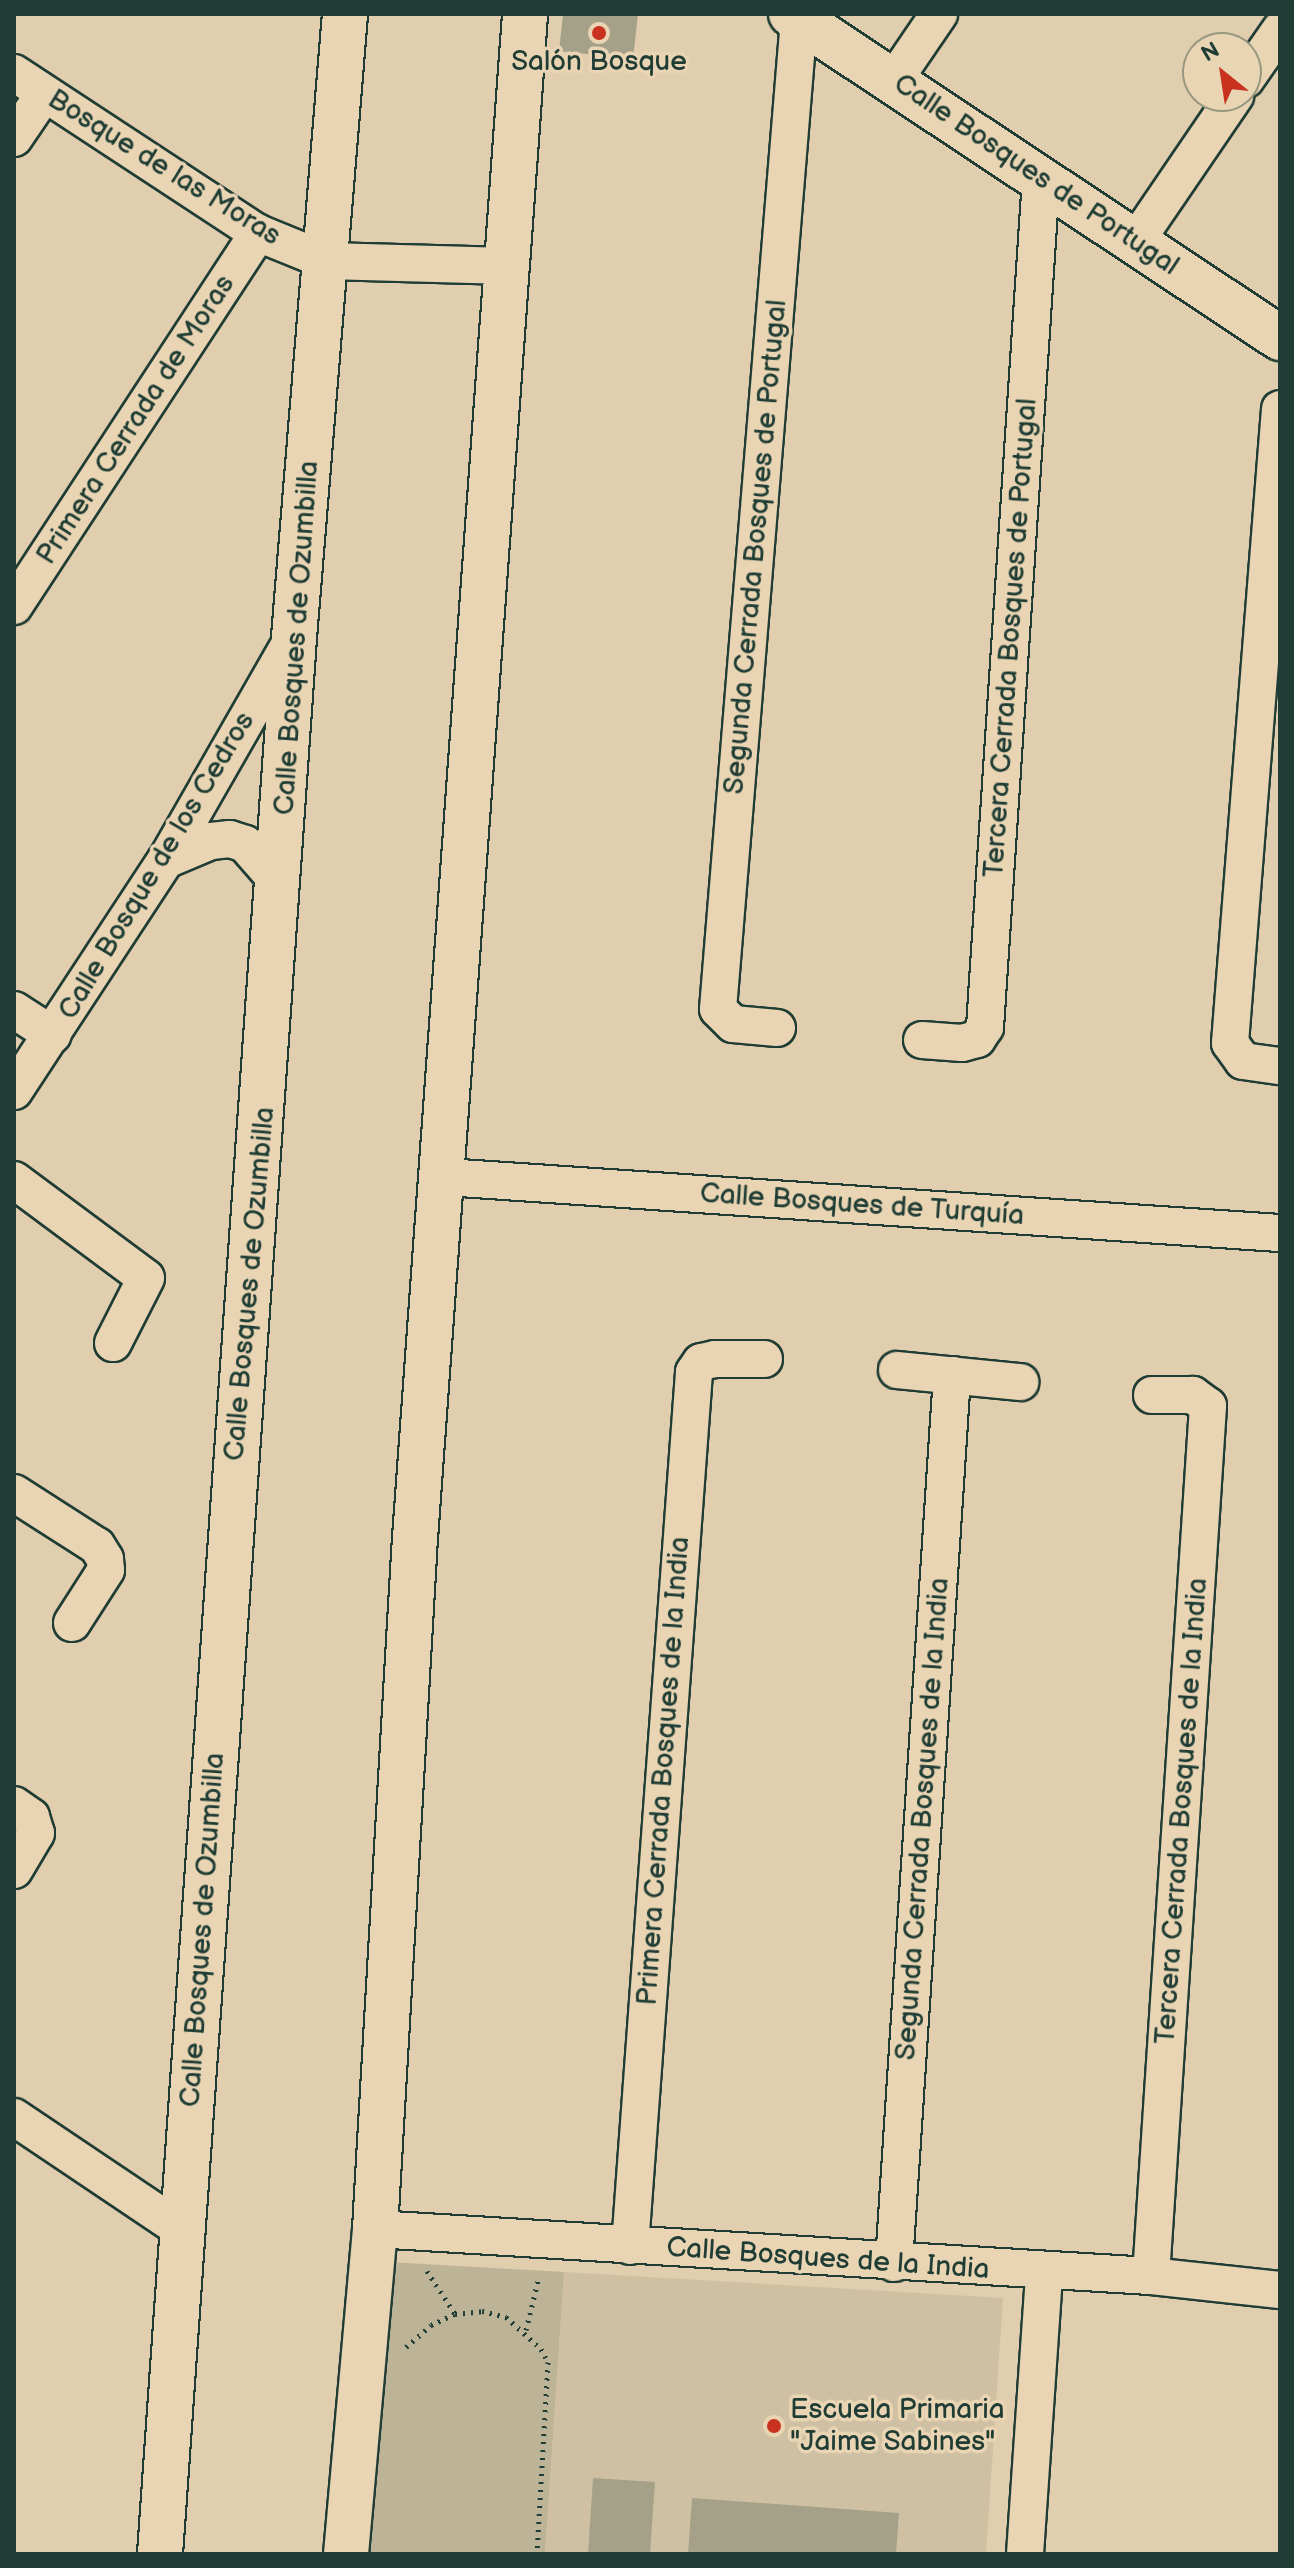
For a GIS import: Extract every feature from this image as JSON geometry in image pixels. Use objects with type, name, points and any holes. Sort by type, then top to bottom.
[{"type":"main road","name":"Calle Bosques de Ozumbilla","points":[[160,2554],[280,884],[294,637],[345,14]]},
{"type":"main road","points":[[346,2554],[375,2229],[414,1553],[445,1177],[525,14]]},
{"type":"main road","name":"Calle Bosques de Portugal","points":[[795,17],[1280,338]]},
{"type":"street","points":[[894,80],[939,14]]},
{"type":"street","name":"Segunda Cerrada Bosques de Portugal","points":[[777,1028],[733,1024],[718,1009],[795,17]]},
{"type":"street","points":[[1262,56],[1280,30]]},
{"type":"street","name":"Bosque de las Moras","points":[[14,73],[258,233],[327,261],[508,266]]},
{"type":"street","points":[[14,138],[44,94]]},
{"type":"street","points":[[1136,241],[1224,112]]},
{"type":"street","name":"Tercera Cerrada Bosques de Portugal","points":[[922,1040],[962,1043],[977,1039],[985,1027],[1041,179]]},
{"type":"street","name":"Primera Cerrada de Moras","points":[[14,606],[258,233]]},
{"type":"street","points":[[1280,409],[1230,1043],[1243,1061],[1280,1066]]},
{"type":"street","name":"Calle Bosque de los Cedros","points":[[14,1091],[166,860],[294,637]]},
{"type":"street","points":[[166,860],[211,841],[230,839],[245,844],[280,884]]},
{"type":"street","points":[[14,1010],[53,1035]]},
{"type":"street","name":"Calle Bosques de Turquía","points":[[445,1177],[1280,1233]]},
{"type":"street","points":[[14,1180],[146,1278],[113,1343]]},
{"type":"street","name":"Primera Cerrada Bosques de la India","points":[[630,2246],[694,1372],[701,1362],[715,1359],[764,1359]]},
{"type":"street","points":[[897,1370],[1020,1382]]},
{"type":"street","name":"Segunda Cerrada Bosques de la India","points":[[894,2263],[952,1375]]},
{"type":"street","name":"Tercera Cerrada Bosques de la India","points":[[1151,2276],[1208,1406],[1193,1395],[1152,1395]]},
{"type":"street","points":[[14,1493],[97,1546],[105,1559],[106,1570],[72,1623]]},
{"type":"street","points":[[14,1805],[31,1817],[36,1833],[14,1870]]},
{"type":"street","points":[[14,2117],[182,2230]]},
{"type":"street","name":"Calle Bosques de la India","points":[[375,2229],[1044,2273],[1151,2276],[1280,2290]]},
{"type":"street","points":[[1025,2554],[1044,2273]]},
{"type":"path","points":[[526,2330],[548,2240]]},
{"type":"path","points":[[400,2356],[431,2325],[455,2314],[494,2314],[526,2330],[548,2362],[537,2554]]},
{"type":"shaded area","points":[[389,2262],[564,2272],[545,2554],[368,2554]]},
{"type":"shaded area","name":"Escuela Primaria \"Jaime Sabines\"","points":[[564,2272],[1003,2298],[986,2554],[545,2554]]},
{"type":"building","name":"Salón Bosque","points":[[563,14],[638,14],[633,59],[559,51]]},
{"type":"building","points":[[593,2478],[655,2482],[650,2554],[588,2554]]},
{"type":"building","points":[[692,2498],[899,2513],[896,2554],[688,2554]]},
{"type":"place","name":"Salón Bosque","points":[[599,33]]},
{"type":"place","name":"Escuela Primaria \"Jaime Sabines\"","points":[[774,2426]]}]
